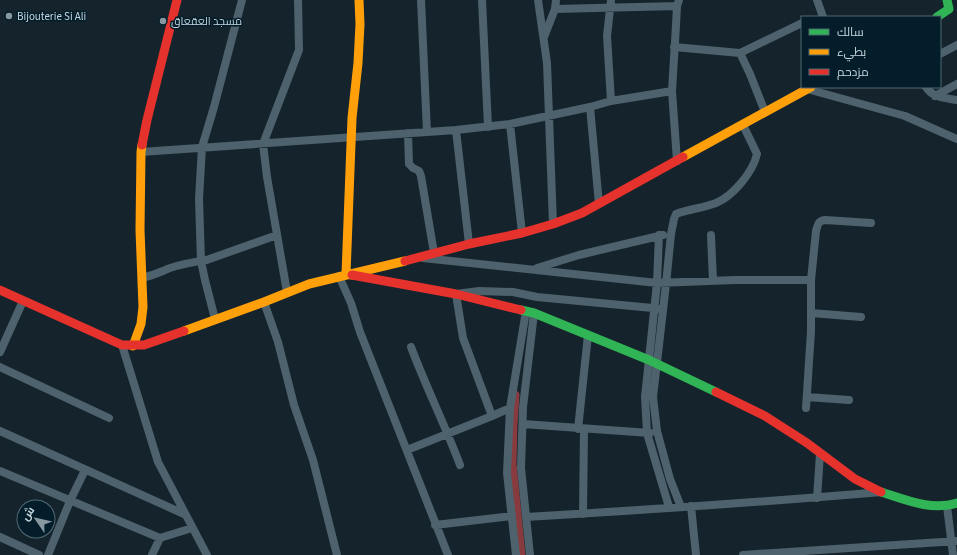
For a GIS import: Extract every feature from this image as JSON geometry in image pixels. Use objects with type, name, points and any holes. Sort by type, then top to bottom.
[{"type":"street","points":[[133,346],[141,324],[142,316],[141,152],[147,120],[176,0]]},
{"type":"street","points":[[215,319],[201,262],[199,199],[202,147],[242,0]]},
{"type":"street","points":[[287,292],[267,177],[263,144],[299,50],[298,0]]},
{"type":"street","points":[[359,0],[360,24],[358,63],[352,118],[352,138],[342,275],[360,332],[448,555]]},
{"type":"street","points":[[421,0],[426,132]]},
{"type":"street","points":[[482,0],[488,126]]},
{"type":"street","points":[[538,0],[547,63],[553,224]]},
{"type":"street","points":[[544,37],[555,9],[556,0]]},
{"type":"street","points":[[817,0],[820,16]]},
{"type":"street","points":[[938,16],[949,9],[947,2]]},
{"type":"street","points":[[555,9],[610,4],[678,3],[672,91],[677,161]]},
{"type":"street","points":[[610,4],[607,36],[611,101]]},
{"type":"street","points":[[674,47],[740,53],[801,23]]},
{"type":"street","points":[[941,53],[957,45]]},
{"type":"street","points":[[740,53],[765,112]]},
{"type":"street","points":[[935,96],[957,84]]},
{"type":"street","points":[[0,290],[122,345],[144,345],[264,302],[309,284],[434,254],[469,244],[522,233],[582,214],[809,88],[905,116],[957,139]]},
{"type":"street","points":[[927,88],[930,93],[935,96],[957,100]]},
{"type":"street","points":[[141,152],[352,138],[456,130],[510,124],[611,101],[672,91]]},
{"type":"street","points":[[590,107],[599,204]]},
{"type":"street","points":[[510,124],[522,233]]},
{"type":"street","points":[[669,507],[647,433],[645,397],[650,386],[663,309],[671,234],[676,214],[717,203],[724,199],[743,180],[757,154],[743,125]]},
{"type":"street","points":[[456,130],[469,244]]},
{"type":"street","points":[[408,133],[409,164],[419,171],[421,176],[434,254]]},
{"type":"street","points":[[806,408],[811,313],[811,280],[816,231],[819,222],[825,220],[871,223]]},
{"type":"street","points":[[534,269],[579,255],[659,235],[671,234]]},
{"type":"street","points":[[142,278],[156,275],[184,264],[201,262],[277,235]]},
{"type":"street","points":[[653,362],[654,309],[657,283],[659,235]]},
{"type":"street","points":[[711,235],[713,281]]},
{"type":"street","points":[[420,257],[666,284],[713,281],[811,280]]},
{"type":"street","points":[[342,275],[456,294],[530,312],[653,362],[765,416],[807,443],[820,454],[855,478],[882,492],[923,505],[947,506],[957,503]]},
{"type":"street","points":[[456,294],[480,291],[507,292],[537,297],[663,309]]},
{"type":"street","points":[[456,294],[463,338],[492,416]]},
{"type":"street","points":[[0,352],[23,301]]},
{"type":"street","points":[[264,302],[278,342],[294,405],[313,460],[337,555]]},
{"type":"street","points":[[516,555],[507,473],[510,408],[530,312]]},
{"type":"street","points":[[530,312],[523,407],[521,468],[530,555]]},
{"type":"street","points":[[811,313],[861,317]]},
{"type":"street","points":[[583,514],[581,429],[588,335]]},
{"type":"street","points":[[122,345],[158,462],[184,514],[207,555]]},
{"type":"street","points":[[411,347],[425,384],[448,433],[460,465]]},
{"type":"street","points":[[0,367],[110,418]]},
{"type":"street","points":[[650,386],[653,397],[657,431],[670,479],[681,507]]},
{"type":"street","points":[[807,397],[849,400]]},
{"type":"street","points":[[406,450],[510,408]]},
{"type":"street","points":[[523,424],[647,433],[657,431]]},
{"type":"street","points":[[0,431],[184,514]]},
{"type":"street","points":[[817,498],[820,454]]},
{"type":"street","points":[[48,555],[70,501],[85,470]]},
{"type":"street","points":[[0,471],[160,538],[192,528]]},
{"type":"street","points":[[526,517],[669,507],[742,504],[882,492]]},
{"type":"street","points":[[691,506],[696,555]]},
{"type":"street","points":[[947,506],[954,541],[952,555]]},
{"type":"street","points":[[435,525],[512,516]]},
{"type":"street","points":[[0,537],[39,555]]},
{"type":"street","points":[[152,555],[160,538]]},
{"type":"street","points":[[743,555],[821,552],[954,541]]},
{"type":"street","points":[[887,546],[888,555]]},
{"type":"waterway","points":[[515,395],[512,464],[521,555]]},
{"type":"traffic: fast","points":[[938,16],[949,9],[947,0]]},
{"type":"traffic: fast","points":[[521,310],[534,313],[649,360],[716,392]]},
{"type":"traffic: fast","points":[[881,492],[919,504],[938,506],[957,503]]},
{"type":"traffic: slow","points":[[352,275],[346,274],[352,118],[358,63],[360,24],[359,0]]},
{"type":"traffic: slow","points":[[683,157],[809,88]]},
{"type":"traffic: slow","points":[[133,346],[141,324],[143,307],[140,230],[142,145]]},
{"type":"traffic: slow","points":[[184,331],[309,284],[405,261]]},
{"type":"traffic: jam","points":[[142,145],[177,0]]},
{"type":"traffic: jam","points":[[405,261],[469,244],[522,233],[553,224],[582,213],[683,157]]},
{"type":"traffic: jam","points":[[352,275],[456,294],[521,310]]},
{"type":"traffic: jam","points":[[0,290],[122,345],[144,345],[184,331]]},
{"type":"traffic: jam","points":[[716,392],[765,416],[807,443],[855,479],[881,492]]},
{"type":"place","name":"Bijouterie Si Ali","points":[[9,16]]},
{"type":"place","name":"مسجد العقعاق","points":[[163,21]]}]
